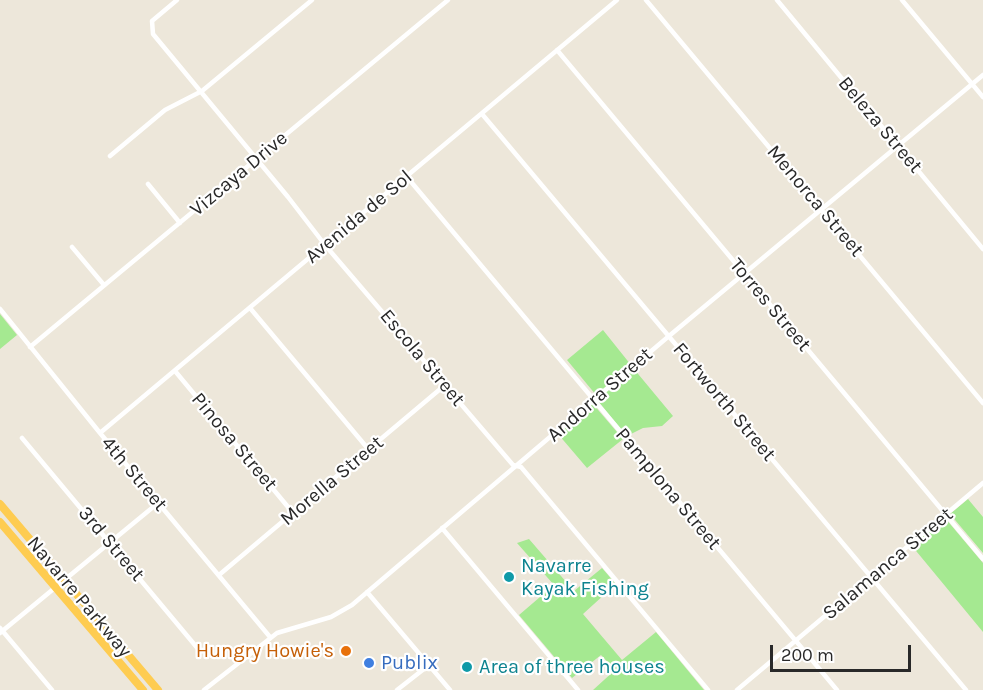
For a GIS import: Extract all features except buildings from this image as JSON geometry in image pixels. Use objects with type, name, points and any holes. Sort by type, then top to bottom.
[{"type":"highway","name":"Navarre Parkway","points":[[0,504],[158,690]]},
{"type":"highway","name":"Navarre Parkway","points":[[0,522],[143,690]]},
{"type":"street","name":"Escola Street","points":[[177,0],[152,21],[153,34],[326,245],[513,465],[521,467],[708,690]]},
{"type":"street","points":[[110,156],[165,110],[202,92],[312,0]]},
{"type":"street","name":"Vizcaya Drive","points":[[30,347],[448,0]]},
{"type":"street","name":"Avenida de Sol","points":[[100,434],[617,0]]},
{"type":"street","name":"Menorca Street","points":[[646,0],[983,403]]},
{"type":"street","name":"Beleza Street","points":[[777,0],[983,249]]},
{"type":"street","points":[[902,0],[983,97]]},
{"type":"street","name":"Torres Street","points":[[558,50],[983,559]]},
{"type":"street","name":"Andorra Street","points":[[204,690],[270,637],[286,629],[331,617],[352,605],[669,336],[983,75]]},
{"type":"street","name":"Fortworth Street","points":[[482,114],[966,690]]},
{"type":"street","name":"Pamplona Street","points":[[407,177],[837,690]]},
{"type":"street","points":[[148,184],[180,223]]},
{"type":"street","points":[[72,247],[104,285]]},
{"type":"street","points":[[250,308],[369,450]]},
{"type":"street","name":"4th Street","points":[[0,309],[100,434],[270,637]]},
{"type":"street","name":"Pinosa Street","points":[[175,371],[293,513]]},
{"type":"street","name":"Morella Street","points":[[219,575],[445,385]]},
{"type":"street","name":"3rd Street","points":[[22,438],[199,650]]},
{"type":"street","name":"Salamanca Street","points":[[737,690],[983,483]]},
{"type":"street","points":[[52,690],[1,631],[158,503]]},
{"type":"street","points":[[442,528],[579,690]]},
{"type":"street","points":[[367,592],[450,690]]},
{"type":"street","points":[[397,690],[429,665]]},
{"type":"green space","points":[[0,314],[17,335],[0,349]]},
{"type":"green space","points":[[603,330],[631,365],[596,395],[567,360]]},
{"type":"green space","points":[[634,369],[673,416],[662,426],[643,428],[627,436],[597,400]]},
{"type":"green space","points":[[593,404],[623,439],[587,468],[558,434]]},
{"type":"green space","points":[[968,499],[983,517],[983,553],[950,514]]},
{"type":"green space","points":[[945,518],[983,563],[983,632],[912,546]]},
{"type":"green space","points":[[529,539],[574,591],[602,568],[616,584],[583,614],[622,660],[656,632],[704,690],[593,690],[615,670],[601,655],[572,678],[519,615],[554,585],[517,543]]},
{"type":"place","name":"Navarre Kayak Fishing","points":[[509,577]]},
{"type":"place","name":"Hungry Howie's","points":[[346,651]]},
{"type":"place","name":"Publix","points":[[369,663]]},
{"type":"place","name":"Area of three houses","points":[[467,667]]}]
